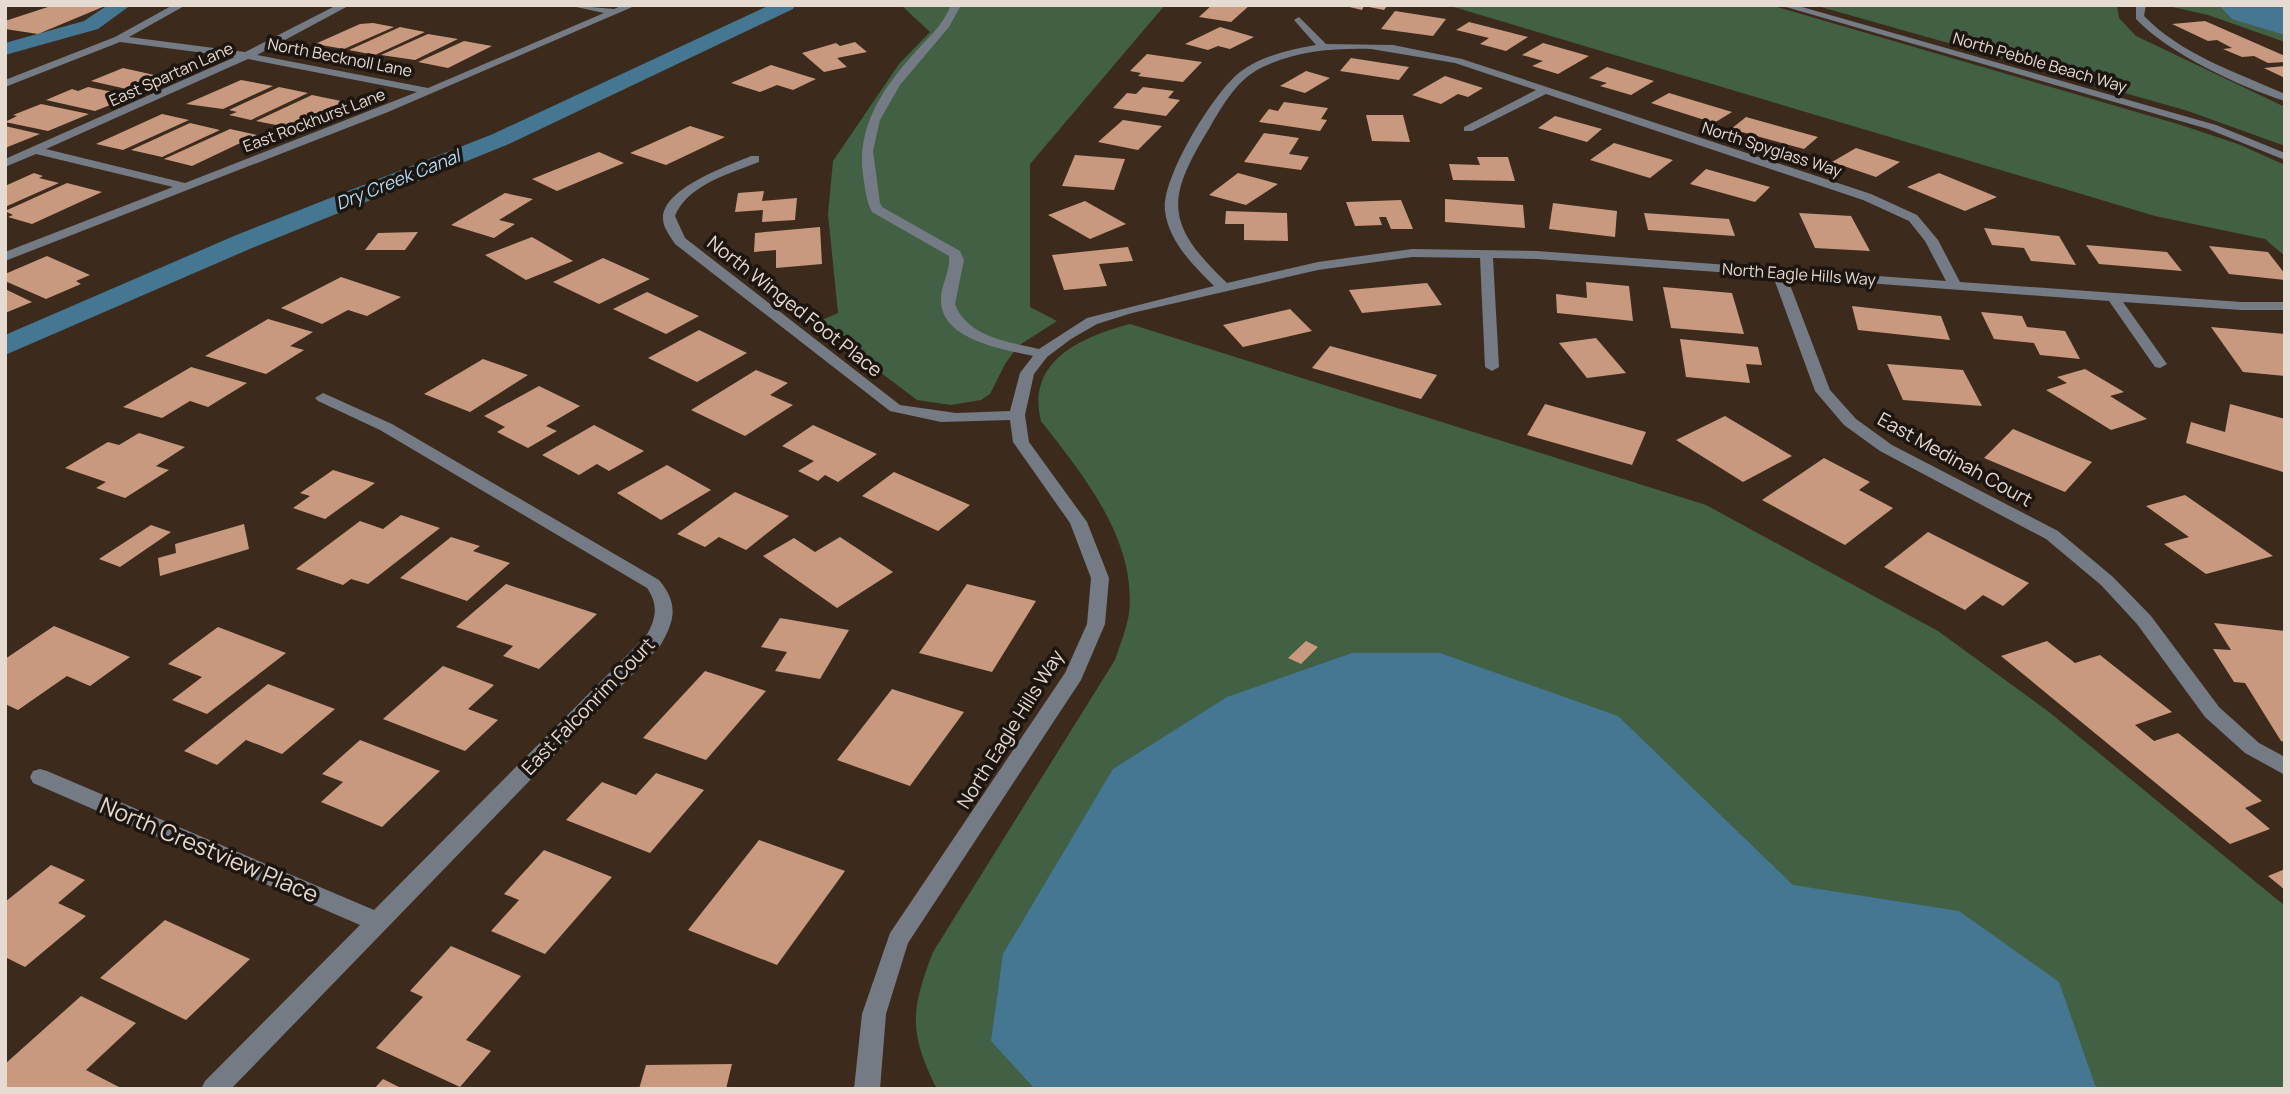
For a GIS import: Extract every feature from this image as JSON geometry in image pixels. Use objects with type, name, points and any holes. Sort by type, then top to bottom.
[{"type":"street","points":[[5,84],[119,39],[181,5]]},
{"type":"street","name":"East Spartan Lane","points":[[5,163],[248,56],[345,5]]},
{"type":"street","points":[[572,5],[615,12]]},
{"type":"street","name":"East Rockhurst Lane","points":[[5,257],[430,91],[632,5]]},
{"type":"street","points":[[956,5],[942,32],[920,54],[880,107],[867,145],[874,203],[876,209],[955,254],[957,260],[947,301],[956,322],[982,338],[1042,354]]},
{"type":"street","name":"North Pebble Beach Way","points":[[1784,5],[2212,127],[2285,157]]},
{"type":"street","points":[[2141,5],[2139,17],[2150,32],[2285,98]]},
{"type":"street","points":[[1299,20],[1324,48]]},
{"type":"street","name":"North Becknoll Lane","points":[[119,39],[248,56],[430,91]]},
{"type":"street","name":"North Spyglass Way","points":[[1224,288],[1199,264],[1178,238],[1170,199],[1179,167],[1234,83],[1255,67],[1286,55],[1324,48],[1365,47],[1426,53],[1458,61],[1867,197],[1913,218],[1931,240],[1956,286]]},
{"type":"street","points":[[1468,129],[1543,91]]},
{"type":"street","points":[[35,150],[183,186]]},
{"type":"street","name":"North Winged Foot Place","points":[[755,159],[701,183],[674,205],[669,216],[672,229],[680,241],[895,408],[920,416],[947,419],[1017,415]]},
{"type":"street","name":"North Eagle Hills Way","points":[[867,1089],[874,1014],[898,940],[1074,675],[1096,624],[1100,578],[1078,522],[1021,442],[1017,415],[1027,373],[1042,354],[1092,321],[1128,310],[1318,266],[1412,253],[1486,253],[2241,306],[2285,306]]},
{"type":"street","points":[[1486,253],[1492,367]]},
{"type":"street","name":"East Medinah Court","points":[[1779,273],[1823,391],[1850,422],[1886,449],[2052,535],[2107,581],[2144,620],[2213,712],[2252,748],[2285,767]]},
{"type":"street","points":[[2113,297],[2161,364]]},
{"type":"street","name":"East Falconrim Court","points":[[214,1089],[653,641],[663,625],[667,609],[663,595],[653,584],[386,427],[323,398]]},
{"type":"street","name":"North Crestview Place","points":[[40,777],[377,922]]},
{"type":"green space","points":[[901,5],[1165,5],[1030,164],[1030,307],[1057,321],[1018,346],[1005,364],[990,394],[981,400],[951,405],[917,400],[815,323],[838,313],[828,214],[833,161],[899,64],[930,32]]},
{"type":"green space","points":[[1447,5],[1770,5],[2181,125],[2238,144],[2285,165],[2285,256],[2265,239],[2155,216]]},
{"type":"green space","points":[[1814,5],[2117,5],[2119,18],[2136,36],[2285,107],[2285,146],[2188,111]]},
{"type":"green space","points":[[2285,5],[2285,42],[2208,15],[2168,6]]},
{"type":"green space","points":[[1130,324],[1706,505],[1938,631],[2049,712],[2285,906],[2285,1089],[937,1089],[921,1051],[916,1020],[920,990],[933,952],[1115,660],[1129,613],[1125,560],[1116,534],[1089,486],[1041,421],[1039,400],[1042,382],[1050,367],[1076,345],[1111,329]]},
{"type":"water","points":[[2219,5],[2285,5],[2285,35],[2232,19]]},
{"type":"water","points":[[1352,653],[1440,653],[1618,716],[1793,885],[1959,911],[2059,982],[2095,1085],[2100,1089],[1035,1089],[991,1041],[1003,954],[1113,769],[1227,697]]},
{"type":"building","points":[[54,5],[105,6],[38,34],[5,29],[5,21]]},
{"type":"building","points":[[1212,5],[1250,5],[1231,22],[1199,17]]},
{"type":"building","points":[[1341,5],[1388,5],[1384,10],[1364,6],[1362,10]]},
{"type":"building","points":[[1395,11],[1446,19],[1433,36],[1381,29]]},
{"type":"building","points":[[2205,21],[2285,56],[2285,62],[2268,63],[2254,56],[2242,57],[2223,49],[2232,48],[2217,40],[2208,41],[2172,24]]},
{"type":"building","points":[[1469,22],[1528,37],[1506,51],[1480,44],[1489,38],[1456,30]]},
{"type":"building","points":[[373,23],[394,27],[344,49],[315,44],[360,24]]},
{"type":"building","points":[[400,27],[425,32],[375,55],[349,50]]},
{"type":"building","points":[[1220,27],[1254,37],[1230,49],[1218,46],[1208,50],[1185,44]]},
{"type":"building","points":[[428,34],[458,39],[415,60],[381,55]]},
{"type":"building","points":[[464,41],[492,46],[448,68],[418,62]]},
{"type":"building","points":[[855,42],[867,52],[837,58],[847,67],[824,72],[802,53],[836,43],[840,46]]},
{"type":"building","points":[[1543,43],[1589,56],[1558,74],[1532,66],[1543,61],[1522,55]]},
{"type":"building","points":[[1147,54],[1202,62],[1183,82],[1138,76],[1141,73],[1130,71]]},
{"type":"building","points":[[1351,58],[1409,67],[1399,80],[1340,71]]},
{"type":"building","points":[[771,65],[816,79],[793,90],[777,85],[760,92],[731,83]]},
{"type":"building","points":[[2285,66],[2285,78],[2264,68]]},
{"type":"building","points":[[1607,67],[1654,81],[1631,95],[1600,86],[1607,83],[1589,78]]},
{"type":"building","points":[[123,68],[172,79],[140,92],[91,81]]},
{"type":"building","points":[[1306,71],[1330,78],[1305,93],[1280,86]]},
{"type":"building","points":[[1445,76],[1483,88],[1468,97],[1458,94],[1441,104],[1412,95]]},
{"type":"building","points":[[241,80],[273,86],[223,109],[186,104]]},
{"type":"building","points":[[88,87],[133,96],[95,111],[46,100],[72,89],[78,91]]},
{"type":"building","points":[[279,87],[308,93],[251,120],[229,115],[237,112],[229,110]]},
{"type":"building","points":[[1143,87],[1174,91],[1168,98],[1180,100],[1166,116],[1113,108],[1127,93],[1136,94]]},
{"type":"building","points":[[1669,93],[1732,112],[1714,123],[1651,103]]},
{"type":"building","points":[[312,95],[346,102],[291,128],[256,121]]},
{"type":"building","points":[[1284,102],[1328,108],[1321,119],[1327,120],[1320,131],[1259,122],[1269,109],[1278,111]]},
{"type":"building","points":[[41,104],[89,114],[48,131],[5,122],[17,116],[13,115]]},
{"type":"building","points":[[162,114],[189,120],[123,150],[96,144]]},
{"type":"building","points":[[1366,115],[1403,115],[1410,142],[1372,141]]},
{"type":"building","points":[[1555,116],[1602,129],[1587,142],[1538,128]]},
{"type":"building","points":[[1746,117],[1818,137],[1804,149],[1731,129]]},
{"type":"building","points":[[1123,120],[1162,126],[1138,150],[1098,142]]},
{"type":"building","points":[[190,123],[220,130],[162,157],[131,150]]},
{"type":"building","points":[[5,126],[40,134],[5,148]]},
{"type":"building","points":[[690,126],[725,137],[666,165],[630,153]]},
{"type":"building","points":[[230,129],[257,135],[192,166],[164,159]]},
{"type":"building","points":[[1264,133],[1299,138],[1289,154],[1309,157],[1301,170],[1244,162]]},
{"type":"building","points":[[1614,143],[1673,160],[1650,178],[1590,160]]},
{"type":"building","points":[[1856,148],[1900,162],[1876,177],[1832,162]]},
{"type":"building","points":[[599,152],[624,163],[557,191],[532,179]]},
{"type":"building","points":[[1075,155],[1125,159],[1114,190],[1062,186]]},
{"type":"building","points":[[1477,157],[1508,157],[1515,181],[1453,180],[1449,164],[1480,165]]},
{"type":"building","points":[[1706,169],[1770,187],[1755,202],[1690,184]]},
{"type":"building","points":[[34,173],[43,176],[39,178],[59,183],[5,207],[5,186]]},
{"type":"building","points":[[1238,173],[1278,184],[1246,205],[1209,195]]},
{"type":"building","points":[[1939,173],[1997,197],[1965,211],[1907,187]]},
{"type":"building","points":[[67,183],[102,192],[32,224],[8,217],[13,215],[5,211]]},
{"type":"building","points":[[764,191],[762,201],[797,198],[795,220],[762,222],[763,210],[735,212],[738,193]]},
{"type":"building","points":[[505,193],[533,199],[499,220],[515,224],[494,238],[451,225]]},
{"type":"building","points":[[1445,199],[1523,205],[1525,228],[1445,222]]},
{"type":"building","points":[[1401,200],[1413,229],[1391,229],[1386,217],[1379,217],[1382,225],[1355,226],[1346,202]]},
{"type":"building","points":[[1085,201],[1126,224],[1090,239],[1048,215]]},
{"type":"building","points":[[1553,203],[1617,211],[1615,237],[1549,229]]},
{"type":"building","points":[[1226,211],[1287,213],[1288,241],[1244,240],[1244,224],[1225,224]]},
{"type":"building","points":[[1644,213],[1729,219],[1735,236],[1648,230]]},
{"type":"building","points":[[1799,213],[1851,216],[1870,251],[1815,248]]},
{"type":"building","points":[[820,227],[822,264],[776,268],[776,250],[754,252],[755,233]]},
{"type":"building","points":[[1984,228],[2059,236],[2076,265],[2031,261],[2024,248],[1992,245]]},
{"type":"building","points":[[418,232],[405,250],[365,250],[378,233]]},
{"type":"building","points":[[532,237],[573,261],[526,280],[485,255]]},
{"type":"building","points":[[2086,245],[2167,252],[2182,271],[2099,264]]},
{"type":"building","points":[[2209,246],[2268,252],[2285,274],[2285,280],[2229,274]]},
{"type":"building","points":[[1128,247],[1133,261],[1099,264],[1107,286],[1064,290],[1052,255]]},
{"type":"building","points":[[47,256],[90,275],[76,281],[81,284],[46,299],[5,281],[5,274]]},
{"type":"building","points":[[603,258],[650,279],[599,304],[553,282]]},
{"type":"building","points":[[341,277],[401,297],[367,316],[348,310],[322,324],[281,308]]},
{"type":"building","points":[[1586,282],[1629,286],[1633,321],[1557,313],[1556,294],[1587,298]]},
{"type":"building","points":[[1427,283],[1442,305],[1362,313],[1349,290]]},
{"type":"building","points":[[1663,287],[1732,293],[1744,334],[1671,328]]},
{"type":"building","points":[[5,289],[32,302],[5,313]]},
{"type":"building","points":[[647,292],[699,316],[666,334],[613,309]]},
{"type":"building","points":[[1852,306],[1941,316],[1950,340],[1858,330]]},
{"type":"building","points":[[1290,309],[1312,331],[1243,347],[1223,325]]},
{"type":"building","points":[[1981,312],[2022,316],[2027,327],[2065,331],[2080,359],[2040,355],[2034,343],[1994,339]]},
{"type":"building","points":[[268,319],[313,332],[290,346],[304,350],[266,374],[205,356]]},
{"type":"building","points":[[2211,327],[2285,334],[2285,376],[2243,372]]},
{"type":"building","points":[[699,330],[747,353],[697,382],[648,358]]},
{"type":"building","points":[[1596,338],[1626,373],[1587,378],[1559,343]]},
{"type":"building","points":[[1680,339],[1758,347],[1762,365],[1746,364],[1750,383],[1686,377]]},
{"type":"building","points":[[1330,346],[1437,375],[1421,399],[1312,368]]},
{"type":"building","points":[[483,359],[528,375],[470,412],[424,394]]},
{"type":"building","points":[[1887,364],[1963,370],[1982,406],[1903,400]]},
{"type":"building","points":[[191,367],[247,383],[208,407],[190,401],[162,418],[123,407]]},
{"type":"building","points":[[2085,369],[2124,392],[2110,396],[2147,419],[2111,430],[2046,390],[2067,383],[2057,377]]},
{"type":"building","points":[[756,370],[788,383],[770,395],[793,405],[745,436],[691,410]]},
{"type":"building","points":[[539,386],[580,406],[546,426],[557,431],[528,448],[497,432],[505,427],[484,416]]},
{"type":"building","points":[[1545,404],[1646,432],[1632,465],[1527,435]]},
{"type":"building","points":[[2230,404],[2285,419],[2283,472],[2186,443],[2191,422],[2225,432]]},
{"type":"building","points":[[1725,416],[1792,456],[1743,482],[1676,440]]},
{"type":"building","points":[[594,425],[644,451],[609,471],[597,464],[579,475],[542,455]]},
{"type":"building","points":[[813,425],[877,454],[838,482],[825,475],[818,481],[798,471],[814,461],[782,446]]},
{"type":"building","points":[[2013,429],[2092,462],[2065,492],[1984,458]]},
{"type":"building","points":[[139,433],[185,447],[156,466],[169,470],[125,498],[96,488],[106,482],[65,468],[108,442],[119,445]]},
{"type":"building","points":[[1824,458],[1870,482],[1859,490],[1893,508],[1845,545],[1762,500]]},
{"type":"building","points":[[667,465],[711,490],[661,520],[617,493]]},
{"type":"building","points":[[333,470],[375,483],[325,519],[293,508],[310,496],[300,493]]},
{"type":"building","points":[[894,472],[970,505],[938,531],[862,496]]},
{"type":"building","points":[[735,492],[789,516],[746,550],[719,537],[705,547],[677,534]]},
{"type":"building","points":[[2185,495],[2273,556],[2206,574],[2164,544],[2189,537],[2146,506]]},
{"type":"building","points":[[401,515],[440,528],[368,584],[351,579],[343,585],[296,569],[360,521],[383,529]]},
{"type":"building","points":[[244,524],[249,549],[160,576],[158,558],[176,553],[175,544]]},
{"type":"building","points":[[151,525],[171,532],[120,567],[99,559]]},
{"type":"building","points":[[1928,532],[2029,583],[2003,606],[1983,595],[1965,610],[1884,567]]},
{"type":"building","points":[[451,537],[480,546],[473,551],[510,563],[467,601],[400,578]]},
{"type":"building","points":[[840,537],[893,572],[837,608],[763,556],[794,538],[815,552]]},
{"type":"building","points":[[506,584],[597,614],[539,669],[503,656],[513,646],[456,627]]},
{"type":"building","points":[[967,584],[1036,601],[992,672],[919,653]]},
{"type":"building","points":[[780,618],[849,630],[820,679],[775,671],[787,652],[761,647]]},
{"type":"building","points":[[2214,623],[2285,631],[2285,742],[2281,741],[2245,683],[2234,682],[2213,649],[2231,650]]},
{"type":"building","points":[[54,626],[130,657],[90,686],[67,676],[18,710],[5,704],[5,659]]},
{"type":"building","points":[[218,627],[286,653],[207,714],[172,700],[202,677],[168,664]]},
{"type":"building","points":[[1306,641],[1318,647],[1301,664],[1288,658]]},
{"type":"building","points":[[2047,641],[2075,663],[2100,655],[2172,712],[2135,725],[2154,741],[2178,733],[2262,801],[2245,808],[2270,829],[2230,844],[2001,656]]},
{"type":"building","points":[[443,666],[494,685],[468,709],[498,720],[465,751],[383,719]]},
{"type":"building","points":[[705,671],[766,691],[706,760],[643,738]]},
{"type":"building","points":[[268,684],[335,709],[282,754],[246,740],[217,765],[184,751]]},
{"type":"building","points":[[892,689],[964,712],[910,786],[837,760]]},
{"type":"building","points":[[360,740],[440,771],[382,827],[321,802],[343,782],[322,774]]},
{"type":"building","points":[[656,773],[704,790],[650,853],[566,820],[602,782],[636,795]]},
{"type":"building","points":[[759,840],[845,871],[777,965],[688,930]]},
{"type":"building","points":[[544,850],[612,877],[545,954],[491,931],[519,900],[504,894]]},
{"type":"building","points":[[51,865],[85,880],[58,903],[86,916],[25,967],[5,957],[5,902]]},
{"type":"building","points":[[2285,869],[2285,890],[2268,876]]},
{"type":"building","points":[[165,920],[250,959],[186,1020],[100,978]]},
{"type":"building","points":[[451,946],[521,976],[466,1040],[491,1051],[460,1087],[376,1048],[423,997],[410,991]]},
{"type":"building","points":[[81,996],[136,1023],[86,1070],[119,1087],[5,1089],[5,1064]]},
{"type":"building","points":[[732,1064],[726,1089],[639,1089],[646,1065]]},
{"type":"building","points":[[383,1079],[403,1089],[374,1089]]},
{"type":"waterway","points":[[5,49],[91,25],[122,5]]},
{"type":"waterway","name":"Dry Creek Canal","points":[[5,346],[243,242],[501,139],[786,5]]}]
